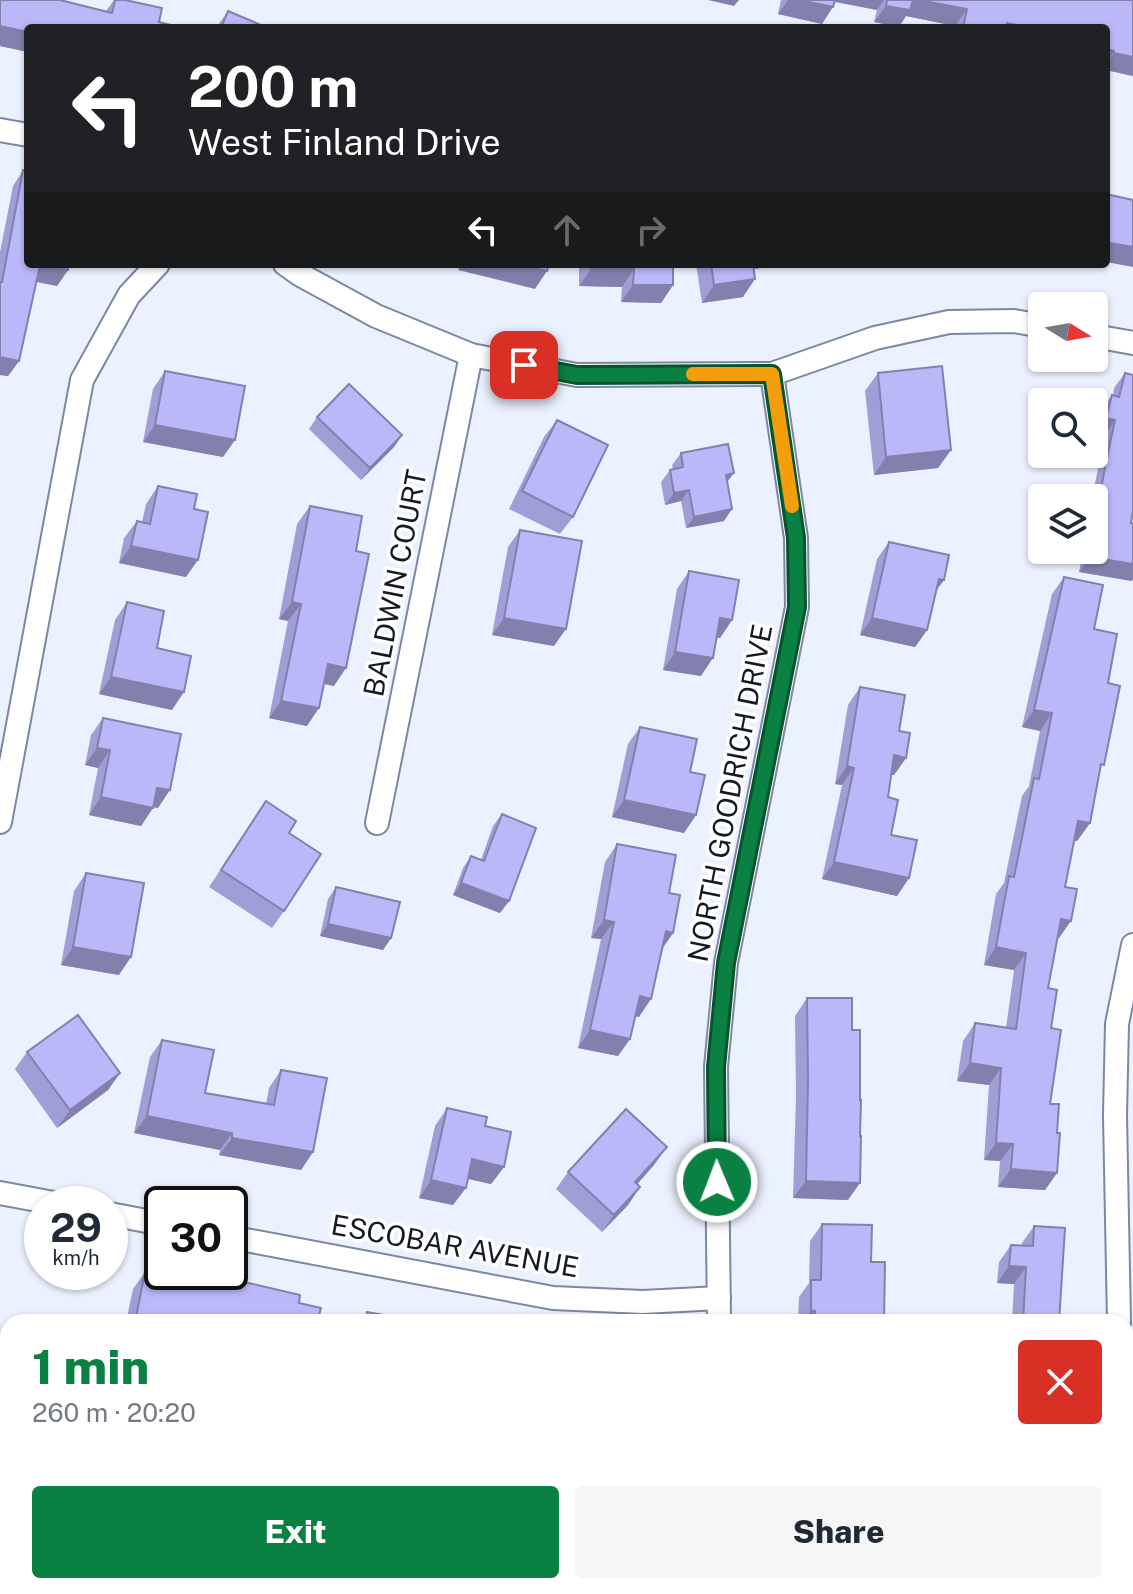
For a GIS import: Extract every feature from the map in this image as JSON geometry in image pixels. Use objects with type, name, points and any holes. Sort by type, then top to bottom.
[{"type":"street","points":[[0,130],[24,134]]},
{"type":"street","points":[[0,822],[82,380],[129,295],[154,268]]},
{"type":"street","points":[[291,268],[376,316],[471,355],[577,375],[772,374],[875,338],[949,322],[1028,324]]},
{"type":"street","points":[[1108,339],[1133,343]]},
{"type":"street","name":"BALDWIN COURT","points":[[377,823],[471,355]]},
{"type":"street","name":"NORTH GOODRICH DRIVE","points":[[719,1314],[716,1067],[726,963],[797,607],[796,538],[772,374]]},
{"type":"street","points":[[1119,1314],[1115,1115],[1117,1024],[1133,945]]},
{"type":"street","points":[[0,1193],[24,1197]]},
{"type":"street","name":"ESCOBAR AVENUE","points":[[248,1240],[553,1298],[643,1302],[719,1298]]},
{"type":"building","points":[[0,0],[60,0],[112,13],[115,0],[125,0],[162,8],[159,22],[167,24],[24,24],[24,31],[0,26]]},
{"type":"building","points":[[800,0],[835,0],[833,7]]},
{"type":"building","points":[[887,0],[913,0],[910,10],[886,6]]},
{"type":"building","points":[[919,0],[1133,0],[1133,57],[1110,50],[1110,24],[964,24],[967,9]]},
{"type":"building","points":[[228,11],[259,24],[223,24]]},
{"type":"building","points":[[23,170],[24,268],[39,268],[19,361],[0,357],[2,282]]},
{"type":"building","points":[[1110,195],[1133,200],[1133,247],[1111,243]]},
{"type":"building","points":[[673,268],[673,285],[633,285],[634,269],[591,269]]},
{"type":"building","points":[[712,268],[754,268],[755,279],[714,285]]},
{"type":"building","points":[[942,366],[951,450],[886,457],[878,373]]},
{"type":"building","points":[[165,371],[245,386],[235,440],[155,425]]},
{"type":"building","points":[[1125,373],[1133,375],[1133,564],[1108,560],[1108,484],[1102,484],[1105,468],[1108,468],[1115,420],[1108,418],[1108,410],[1112,395],[1119,397]]},
{"type":"building","points":[[349,384],[402,435],[370,468],[317,417]]},
{"type":"building","points":[[557,420],[608,445],[573,517],[522,491]]},
{"type":"building","points":[[728,444],[734,473],[726,475],[732,509],[694,517],[689,490],[674,493],[670,470],[683,467],[681,453]]},
{"type":"building","points":[[158,486],[197,494],[194,509],[208,512],[198,560],[131,546],[137,521],[150,524]]},
{"type":"building","points":[[310,506],[362,516],[356,551],[369,554],[346,668],[328,664],[319,708],[281,701],[301,604],[292,602]]},
{"type":"building","points":[[520,530],[582,541],[566,629],[504,618]]},
{"type":"building","points":[[889,542],[949,555],[944,580],[939,579],[927,630],[872,618]]},
{"type":"building","points":[[689,571],[739,580],[732,620],[720,618],[713,658],[675,652]]},
{"type":"building","points":[[1064,577],[1103,585],[1094,629],[1117,634],[1108,683],[1120,686],[1090,823],[1078,821],[1065,887],[1077,889],[1071,921],[1061,919],[1048,988],[1057,990],[1051,1028],[1061,1030],[1050,1104],[1059,1104],[1057,1173],[1011,1169],[1013,1144],[996,1143],[1001,1068],[970,1063],[975,1023],[1016,1029],[1026,953],[996,947],[1009,876],[1014,877],[1034,778],[1039,779],[1052,713],[1034,710]]},
{"type":"building","points":[[127,602],[164,611],[157,648],[191,656],[184,692],[111,677]]},
{"type":"building","points":[[860,687],[905,695],[899,731],[910,733],[906,758],[894,755],[888,797],[898,800],[891,835],[917,840],[909,878],[834,862],[854,768],[847,766]]},
{"type":"building","points":[[103,718],[181,734],[170,790],[157,788],[153,808],[101,797],[110,750],[97,748]]},
{"type":"building","points":[[640,727],[697,739],[690,772],[705,775],[696,815],[624,800]]},
{"type":"building","points":[[266,801],[296,821],[289,833],[321,854],[284,911],[221,870]]},
{"type":"building","points":[[502,814],[536,828],[509,901],[461,883],[471,856],[484,861]]},
{"type":"building","points":[[617,844],[676,855],[669,893],[680,895],[673,933],[666,931],[651,999],[640,996],[630,1039],[590,1030],[614,922],[604,920]]},
{"type":"building","points":[[86,873],[144,883],[131,957],[73,947]]},
{"type":"building","points":[[336,887],[400,902],[391,938],[328,924]]},
{"type":"building","points":[[807,998],[852,998],[852,1030],[860,1030],[860,1183],[806,1181]]},
{"type":"building","points":[[78,1015],[120,1073],[70,1110],[27,1052]]},
{"type":"building","points":[[162,1040],[214,1050],[205,1093],[274,1105],[281,1070],[327,1078],[313,1152],[232,1138],[232,1133],[147,1116]]},
{"type":"building","points":[[447,1108],[487,1117],[485,1126],[511,1132],[504,1167],[472,1159],[466,1188],[431,1180]]},
{"type":"building","points":[[626,1109],[667,1147],[635,1182],[640,1187],[614,1215],[568,1172]]},
{"type":"building","points":[[822,1224],[872,1225],[871,1262],[885,1262],[884,1314],[815,1314],[811,1310],[811,1280],[821,1280]]},
{"type":"building","points":[[1034,1226],[1065,1228],[1060,1314],[1023,1314],[1026,1267],[1009,1266],[1011,1245],[1033,1246]]},
{"type":"building","points":[[144,1277],[144,1290],[248,1290],[248,1283],[300,1295],[299,1303],[321,1308],[319,1314],[137,1314]]},
{"type":"slow traffic","points":[[693,374],[772,374],[792,506]]},
{"type":"route","points":[[524,365],[577,375],[772,374],[796,538],[797,607],[726,963],[716,1067],[717,1182]]}]
